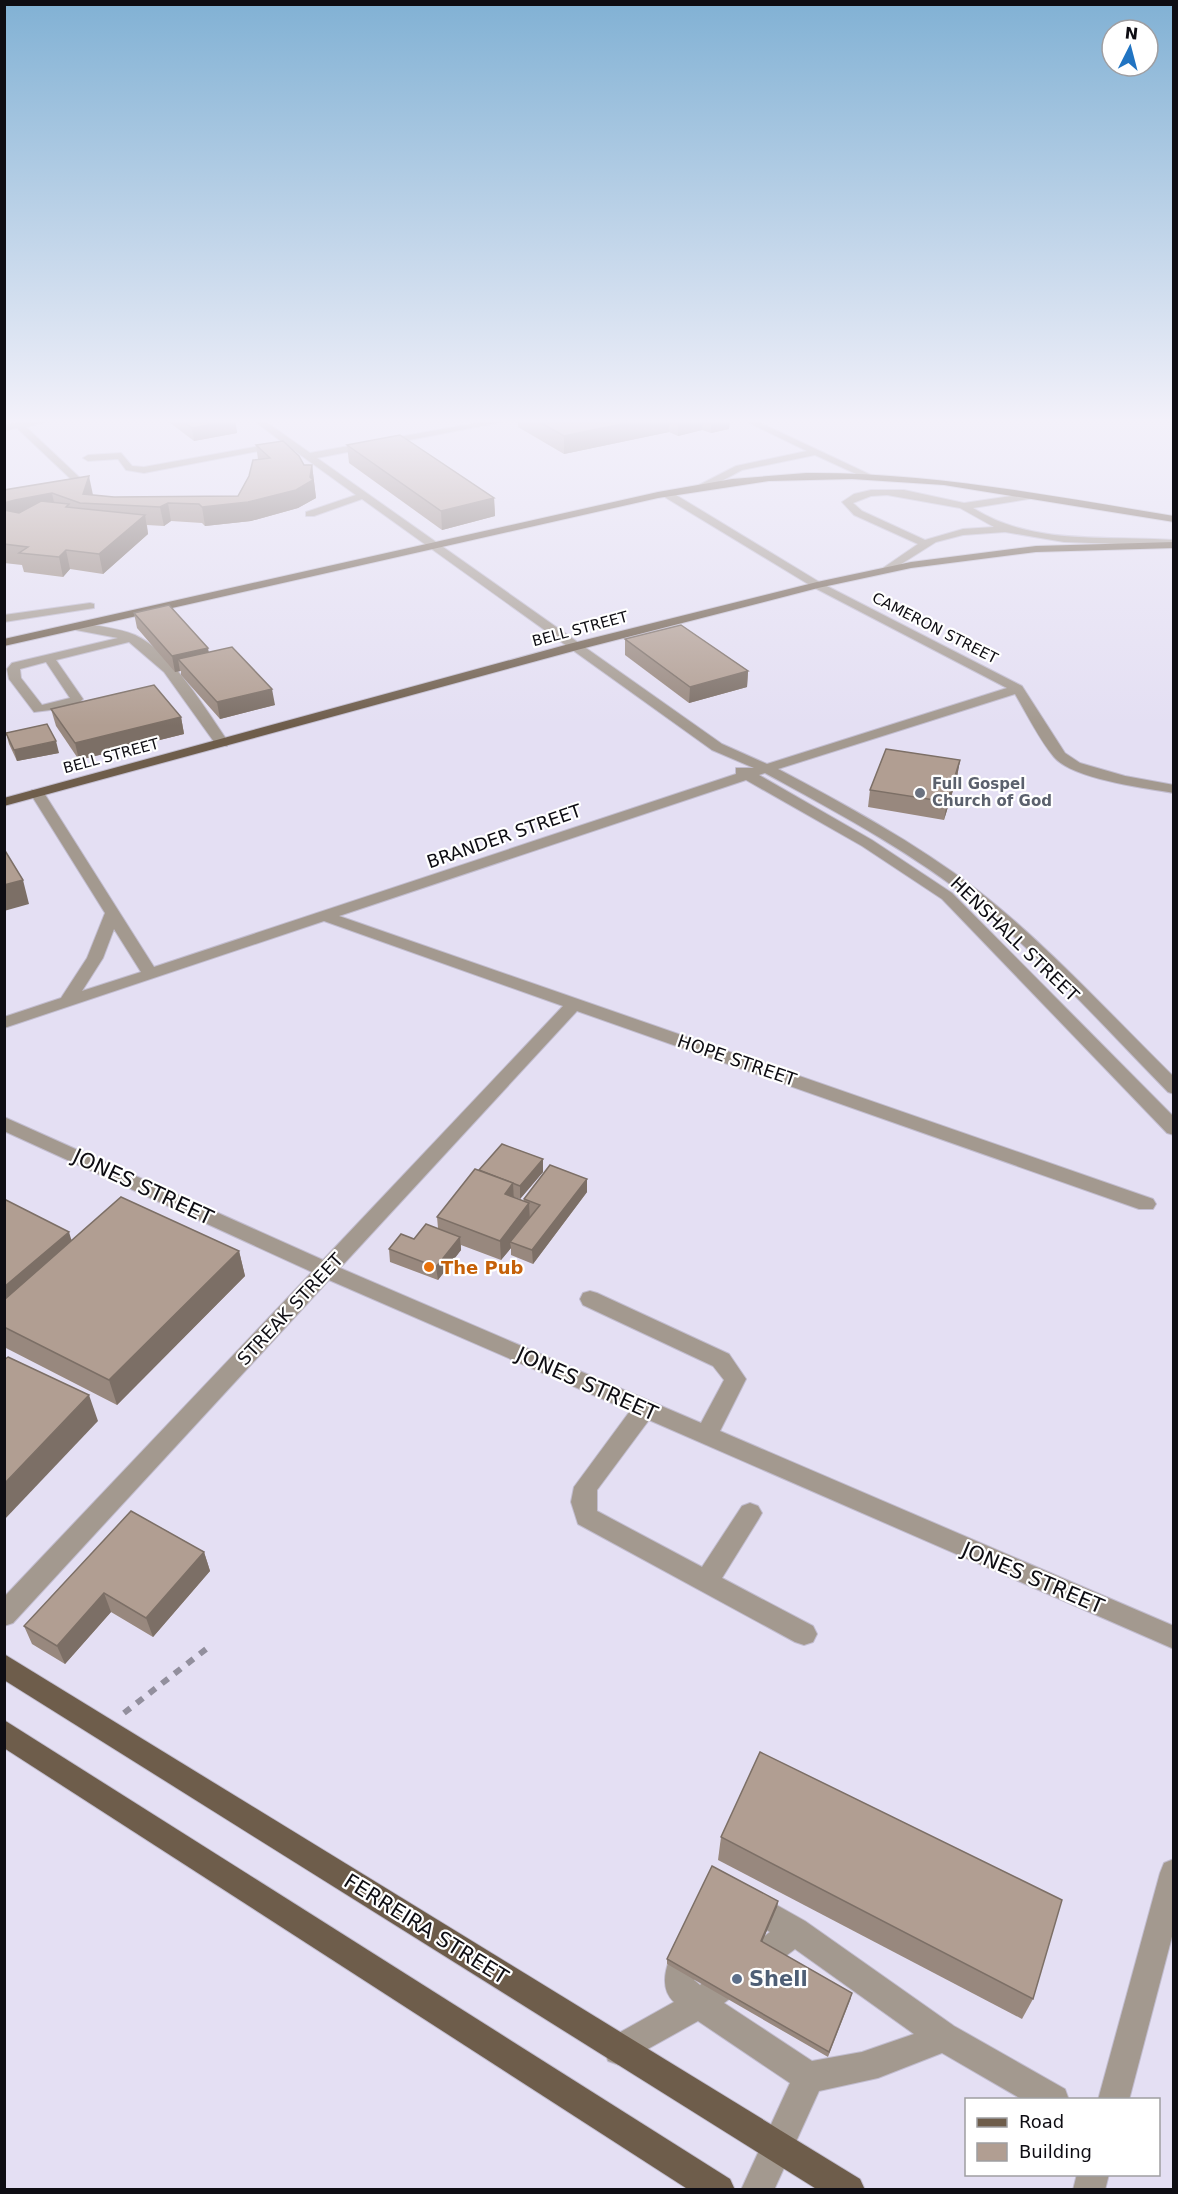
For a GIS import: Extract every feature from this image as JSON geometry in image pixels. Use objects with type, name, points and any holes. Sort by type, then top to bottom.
[{"type":"main road","points":[[4,643],[103,623],[546,521]]},
{"type":"main road","name":"BELL STREET","points":[[4,802],[573,647],[818,585],[950,559],[1036,549],[1173,544]]},
{"type":"main road","name":"FERREIRA STREET","points":[[4,1666],[619,2050],[780,2145],[849,2190]]},
{"type":"main road","points":[[4,1733],[719,2190]]},
{"type":"street","name":"HENSHALL STREET","points":[[399,521],[717,747],[764,769],[884,833],[992,909],[1173,1088]]},
{"type":"street","name":"CAMERON STREET","points":[[712,521],[818,585],[1018,689]]},
{"type":"street","points":[[877,521],[927,544]]},
{"type":"street","points":[[984,521],[1016,531]]},
{"type":"street","points":[[887,570],[927,544],[942,537],[963,532],[1016,531],[1074,538],[1173,544]]},
{"type":"street","points":[[4,619],[90,603],[103,623]]},
{"type":"street","points":[[80,627],[131,638],[145,646],[187,692],[222,743]]},
{"type":"street","points":[[48,657],[77,699],[70,704],[39,710],[15,679],[13,669],[21,663],[131,638]]},
{"type":"street","points":[[1018,689],[1060,756],[1075,766],[1104,775],[1173,789]]},
{"type":"street","name":"BRANDER STREET","points":[[4,1023],[327,917],[764,769],[1018,689]]},
{"type":"street","name":"HENSHALL STREET","points":[[717,747],[725,758],[746,775],[867,843],[947,896],[1173,1130]]},
{"type":"street","points":[[37,793],[151,975]]},
{"type":"street","points":[[66,1004],[95,958],[112,914]]},
{"type":"street","name":"HOPE STREET","points":[[327,917],[1146,1204]]},
{"type":"street","name":"STREAK STREET","points":[[4,1615],[576,1003]]},
{"type":"street","name":"JONES STREET","points":[[4,1123],[326,1270],[1173,1638]]},
{"type":"street","points":[[590,1299],[721,1360],[731,1370],[735,1379],[706,1436]]},
{"type":"street","points":[[644,1409],[586,1487],[583,1502],[586,1517],[804,1634]]},
{"type":"street","points":[[708,1581],[750,1513]]},
{"type":"street","points":[[1114,2098],[1173,1873]]},
{"type":"street","points":[[943,2037],[897,2058],[859,2070],[809,2078],[699,2004],[678,1985],[684,1956],[696,1932],[713,1923],[757,1908],[795,1931],[943,2037],[1050,2098]]},
{"type":"street","points":[[619,2050],[699,2004],[795,1931]]},
{"type":"street","points":[[757,2190],[780,2145],[809,2078]]},
{"type":"path","points":[[105,1729],[210,1646]]},
{"type":"building","points":[[4,521],[137,521],[99,554],[66,550],[59,557],[19,553],[28,547],[4,544]]},
{"type":"building","points":[[169,605],[208,648],[172,656],[134,613]]},
{"type":"building","points":[[681,625],[748,671],[690,687],[625,639]]},
{"type":"building","points":[[232,647],[272,689],[217,702],[178,659]]},
{"type":"building","points":[[154,685],[181,717],[75,743],[51,709]]},
{"type":"building","points":[[47,724],[56,741],[14,750],[6,733]]},
{"type":"building","points":[[886,749],[960,760],[947,802],[870,790]]},
{"type":"building","points":[[4,849],[23,880],[4,885]]},
{"type":"building","points":[[502,1144],[543,1159],[520,1186],[479,1170]]},
{"type":"building","points":[[550,1165],[587,1179],[532,1250],[510,1242],[540,1205],[524,1199]]},
{"type":"building","points":[[475,1169],[513,1183],[505,1194],[529,1203],[500,1241],[437,1217]]},
{"type":"building","points":[[121,1197],[239,1251],[109,1380],[4,1327],[4,1300]]},
{"type":"building","points":[[4,1199],[69,1232],[4,1287]]},
{"type":"building","points":[[426,1224],[460,1237],[436,1267],[389,1249],[401,1234],[414,1239]]},
{"type":"building","points":[[8,1357],[89,1395],[4,1484],[4,1360]]},
{"type":"building","points":[[131,1511],[204,1552],[146,1618],[104,1593],[57,1646],[24,1626]]},
{"type":"building","points":[[760,1752],[1062,1900],[1033,1999],[721,1837]]},
{"type":"building","points":[[712,1866],[778,1901],[761,1941],[852,1993],[829,2052],[667,1959]]},
{"type":"place","name":"Full Gospel Church of God","points":[[920,793]]},
{"type":"place","name":"The Pub","points":[[429,1267]]},
{"type":"place","name":"Shell","points":[[737,1979]]}]
